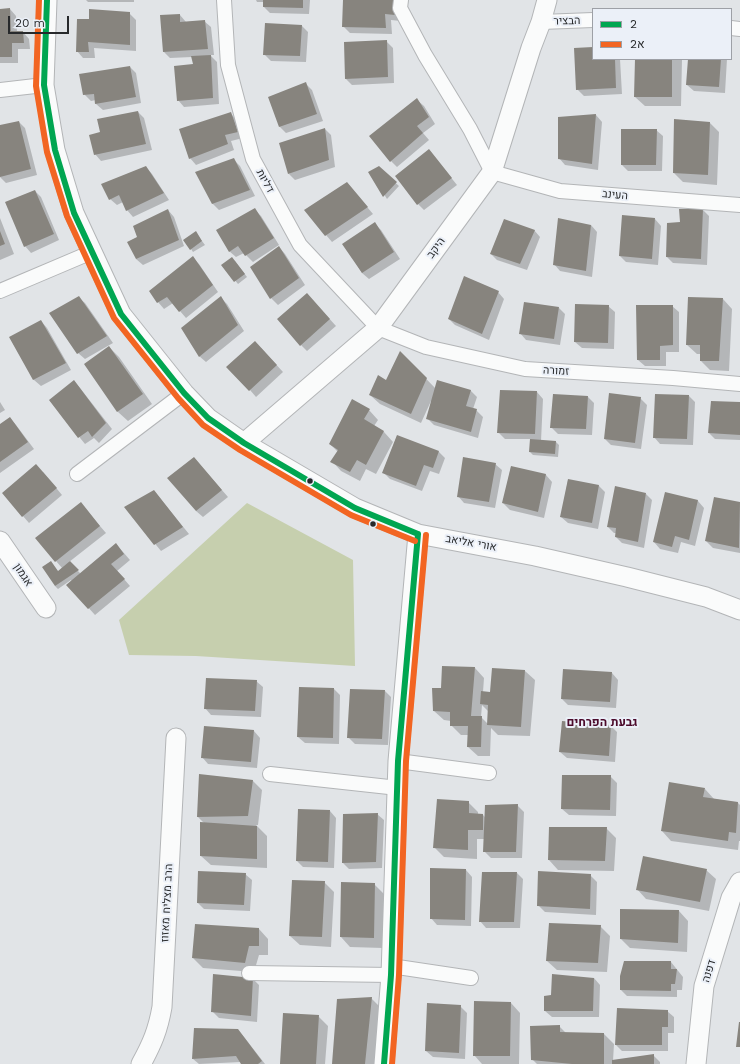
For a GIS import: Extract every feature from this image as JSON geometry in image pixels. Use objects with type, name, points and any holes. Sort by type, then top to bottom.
[{"type":"street","name":"אורי אליאב","points":[[47,0],[44,85],[55,150],[74,214],[121,314],[184,393],[208,418],[244,443],[355,508],[418,534],[535,556],[627,577],[706,597],[740,610]]},
{"type":"street","name":"דליות","points":[[224,0],[228,65],[253,159],[300,245],[378,328]]},
{"type":"street","points":[[401,0],[400,8],[425,55],[470,129],[492,172]]},
{"type":"street","name":"היקב","points":[[244,443],[378,328],[492,172],[531,48],[542,22],[547,0]]},
{"type":"street","name":"הבציר","points":[[542,22],[592,20]]},
{"type":"street","points":[[0,90],[44,85]]},
{"type":"street","name":"העינב","points":[[492,172],[560,191],[740,205]]},
{"type":"street","points":[[0,291],[92,252]]},
{"type":"street","name":"זמורה","points":[[378,328],[426,347],[525,369],[673,378],[740,384]]},
{"type":"street","points":[[77,474],[184,393]]},
{"type":"street","points":[[384,1064],[391,971],[398,761],[418,534]]},
{"type":"street","name":"אגמון","points":[[0,541],[46,608]]},
{"type":"street","name":"הרב מצליח מאזוז","points":[[141,1064],[149,1050],[158,1027],[162,1008],[176,738]]},
{"type":"street","points":[[398,761],[489,773]]},
{"type":"street","points":[[270,774],[398,788]]},
{"type":"street","name":"דפנה","points":[[696,1064],[704,986],[731,898],[740,882]]},
{"type":"street","points":[[249,973],[391,971],[471,978]]},
{"type":"green space","points":[[247,503],[353,560],[355,666],[196,656],[129,655],[119,620]]},
{"type":"building","points":[[263,0],[303,0],[303,8],[263,7]]},
{"type":"building","points":[[343,0],[395,0],[395,15],[385,14],[386,28],[342,27]]},
{"type":"building","points":[[10,8],[11,31],[23,31],[24,43],[12,43],[12,57],[0,57],[0,9]]},
{"type":"building","points":[[89,9],[130,12],[130,45],[88,42],[89,52],[76,52],[77,19],[89,19]]},
{"type":"building","points":[[180,14],[180,22],[205,20],[208,49],[163,52],[160,15]]},
{"type":"building","points":[[265,23],[302,25],[300,56],[263,55]]},
{"type":"building","points":[[387,40],[388,77],[345,79],[344,42]]},
{"type":"building","points":[[592,47],[592,60],[615,60],[616,88],[576,90],[574,48]]},
{"type":"building","points":[[211,55],[213,98],[177,101],[174,66],[193,64],[191,56]]},
{"type":"building","points":[[635,60],[672,60],[672,97],[634,97]]},
{"type":"building","points":[[688,60],[721,60],[719,87],[686,85]]},
{"type":"building","points":[[130,66],[136,97],[95,104],[94,94],[83,95],[79,74]]},
{"type":"building","points":[[306,82],[317,114],[279,127],[268,97]]},
{"type":"building","points":[[417,98],[429,117],[417,126],[423,133],[390,162],[369,136]]},
{"type":"building","points":[[138,111],[146,144],[94,155],[89,135],[100,132],[97,119]]},
{"type":"building","points":[[231,112],[238,132],[225,135],[228,144],[189,159],[179,129]]},
{"type":"building","points":[[596,114],[592,164],[558,159],[558,117]]},
{"type":"building","points":[[674,119],[710,122],[708,175],[673,173]]},
{"type":"building","points":[[19,121],[31,169],[0,177],[0,125]]},
{"type":"building","points":[[325,128],[329,160],[288,174],[279,143]]},
{"type":"building","points":[[621,129],[657,129],[656,165],[621,165]]},
{"type":"building","points":[[429,149],[452,178],[417,205],[395,176]]},
{"type":"building","points":[[234,158],[250,190],[212,204],[195,172]]},
{"type":"building","points":[[146,166],[164,193],[126,211],[119,195],[109,200],[101,184]]},
{"type":"building","points":[[379,166],[397,182],[383,197],[368,172]]},
{"type":"building","points":[[347,182],[368,207],[325,236],[304,210]]},
{"type":"building","points":[[35,190],[54,234],[24,247],[5,202]]},
{"type":"building","points":[[255,208],[274,238],[245,256],[238,246],[229,252],[216,230]]},
{"type":"building","points":[[168,209],[179,240],[136,259],[127,242],[137,237],[133,226]]},
{"type":"building","points":[[679,209],[703,209],[701,259],[666,257],[667,223],[680,222]]},
{"type":"building","points":[[622,215],[655,218],[652,259],[619,256]]},
{"type":"building","points":[[558,218],[591,225],[586,271],[553,265]]},
{"type":"building","points":[[504,219],[535,230],[520,264],[490,254]]},
{"type":"building","points":[[375,222],[394,252],[362,273],[342,244]]},
{"type":"building","points":[[0,231],[5,244],[0,246]]},
{"type":"building","points":[[196,231],[202,241],[190,250],[183,240]]},
{"type":"building","points":[[279,246],[299,278],[270,299],[250,267]]},
{"type":"building","points":[[193,256],[213,285],[179,312],[167,297],[157,303],[149,291]]},
{"type":"building","points":[[232,257],[245,274],[234,282],[221,265]]},
{"type":"building","points":[[464,276],[499,291],[482,334],[448,319]]},
{"type":"building","points":[[307,293],[330,319],[300,346],[277,319]]},
{"type":"building","points":[[79,296],[107,336],[77,354],[49,313]]},
{"type":"building","points":[[221,296],[238,325],[199,357],[181,328]]},
{"type":"building","points":[[688,297],[723,298],[719,361],[700,361],[700,345],[686,345]]},
{"type":"building","points":[[524,302],[559,307],[554,339],[519,334]]},
{"type":"building","points":[[575,304],[609,305],[608,343],[574,342]]},
{"type":"building","points":[[636,305],[673,305],[673,345],[660,346],[660,360],[637,360]]},
{"type":"building","points":[[41,320],[66,363],[33,380],[9,337]]},
{"type":"building","points":[[255,341],[277,365],[249,391],[226,367]]},
{"type":"building","points":[[109,346],[143,394],[117,412],[84,364]]},
{"type":"building","points":[[400,351],[427,378],[411,414],[369,395],[378,375],[386,380]]},
{"type":"building","points":[[74,380],[106,423],[92,437],[88,431],[78,438],[49,400]]},
{"type":"building","points":[[437,380],[471,390],[466,406],[477,409],[471,432],[426,419]]},
{"type":"building","points":[[500,390],[537,391],[535,434],[497,433]]},
{"type":"building","points":[[609,393],[641,397],[635,443],[604,439]]},
{"type":"building","points":[[553,394],[588,396],[586,429],[550,428]]},
{"type":"building","points":[[655,394],[689,395],[687,439],[653,438]]},
{"type":"building","points":[[352,399],[370,409],[364,419],[384,431],[366,465],[357,460],[350,472],[330,462],[338,450],[329,444]]},
{"type":"building","points":[[711,401],[740,402],[740,435],[708,433]]},
{"type":"building","points":[[10,417],[28,442],[0,462],[0,424]]},
{"type":"building","points":[[397,435],[439,451],[433,468],[424,465],[416,486],[382,473]]},
{"type":"building","points":[[530,439],[556,441],[555,454],[529,452]]},
{"type":"building","points":[[194,457],[222,490],[196,511],[167,478]]},
{"type":"building","points":[[463,457],[496,463],[489,502],[457,497]]},
{"type":"building","points":[[36,464],[57,488],[22,517],[2,493]]},
{"type":"building","points":[[511,466],[546,474],[538,512],[502,503]]},
{"type":"building","points":[[568,479],[599,485],[592,523],[560,517]]},
{"type":"building","points":[[615,486],[646,493],[638,542],[615,537],[616,528],[607,527]]},
{"type":"building","points":[[154,490],[183,527],[154,545],[124,507]]},
{"type":"building","points":[[665,492],[698,500],[689,540],[675,536],[672,547],[653,542]]},
{"type":"building","points":[[714,497],[740,502],[739,548],[705,541]]},
{"type":"building","points":[[81,502],[100,526],[55,562],[35,538]]},
{"type":"building","points":[[116,543],[124,554],[111,564],[125,579],[88,609],[66,585]]},
{"type":"building","points":[[51,561],[58,571],[70,561],[79,570],[55,586],[42,567]]},
{"type":"building","points":[[442,666],[475,667],[471,716],[482,716],[481,747],[467,747],[468,726],[450,726],[450,712],[433,711],[432,688],[441,688]]},
{"type":"building","points":[[492,668],[525,670],[521,727],[487,725],[488,705],[480,704],[481,691],[490,692]]},
{"type":"building","points":[[563,669],[612,672],[610,702],[561,699]]},
{"type":"building","points":[[206,678],[257,680],[255,711],[204,709]]},
{"type":"building","points":[[299,687],[334,688],[333,738],[297,737]]},
{"type":"building","points":[[350,689],[385,690],[382,739],[347,738]]},
{"type":"building","points":[[562,721],[611,725],[609,756],[559,752]]},
{"type":"building","points":[[204,726],[254,730],[251,762],[201,758]]},
{"type":"building","points":[[199,774],[253,780],[248,816],[197,817]]},
{"type":"building","points":[[562,775],[611,775],[610,810],[561,809]]},
{"type":"building","points":[[669,782],[705,788],[703,797],[738,802],[736,833],[729,832],[728,841],[661,831]]},
{"type":"building","points":[[437,799],[469,801],[469,813],[483,814],[483,830],[468,830],[468,850],[433,848]]},
{"type":"building","points":[[518,804],[516,852],[483,852],[485,805]]},
{"type":"building","points":[[298,809],[330,810],[328,862],[296,861]]},
{"type":"building","points":[[378,813],[376,862],[342,863],[343,814]]},
{"type":"building","points":[[200,822],[257,826],[257,859],[200,856]]},
{"type":"building","points":[[549,827],[607,827],[605,861],[548,860]]},
{"type":"building","points":[[643,856],[707,869],[700,902],[636,890]]},
{"type":"building","points":[[430,868],[466,869],[465,920],[430,919]]},
{"type":"building","points":[[198,871],[246,873],[244,905],[197,903]]},
{"type":"building","points":[[538,871],[591,874],[590,909],[537,906]]},
{"type":"building","points":[[482,872],[517,872],[514,922],[479,922]]},
{"type":"building","points":[[292,880],[325,881],[322,937],[289,936]]},
{"type":"building","points":[[341,882],[375,883],[374,938],[340,937]]},
{"type":"building","points":[[620,909],[679,910],[678,943],[620,939]]},
{"type":"building","points":[[549,923],[601,925],[598,963],[546,961]]},
{"type":"building","points":[[195,924],[259,928],[259,946],[249,946],[245,963],[192,958]]},
{"type":"building","points":[[624,961],[671,961],[671,969],[677,969],[675,984],[671,984],[671,991],[620,990],[620,976]]},
{"type":"building","points":[[213,974],[253,978],[251,1016],[211,1012]]},
{"type":"building","points":[[552,974],[594,978],[593,1011],[544,1011],[544,996],[551,995]]},
{"type":"building","points":[[372,997],[365,1064],[332,1064],[337,999]]},
{"type":"building","points":[[474,1001],[511,1002],[510,1056],[473,1056]]},
{"type":"building","points":[[427,1003],[461,1005],[459,1053],[425,1051]]},
{"type":"building","points":[[617,1008],[668,1010],[668,1027],[662,1027],[662,1045],[615,1045]]},
{"type":"building","points":[[283,1013],[319,1015],[316,1064],[280,1064]]},
{"type":"building","points":[[739,1022],[740,1047],[736,1047]]},
{"type":"building","points":[[560,1025],[560,1032],[604,1033],[604,1064],[572,1064],[531,1060],[530,1026]]},
{"type":"building","points":[[194,1028],[238,1029],[262,1061],[258,1064],[241,1064],[236,1056],[192,1059]]},
{"type":"building","points":[[654,1054],[654,1064],[612,1064],[612,1060]]},
{"type":"transit line","name":"2א","points":[[39,0],[36,86],[47,152],[67,216],[114,318],[178,398],[203,425],[240,450],[351,515],[415,541]]},
{"type":"transit line","name":"2","points":[[47,0],[44,85],[55,150],[74,213],[121,314],[184,393],[208,418],[244,443],[355,508],[418,534]]},
{"type":"transit line","name":"2","points":[[384,1064],[391,975],[398,761],[418,534]]},
{"type":"transit line","name":"2א","points":[[392,1064],[399,975],[406,761],[426,535]]},
{"type":"district","name":"גבעת הפרחים","points":[[602,722]]}]
